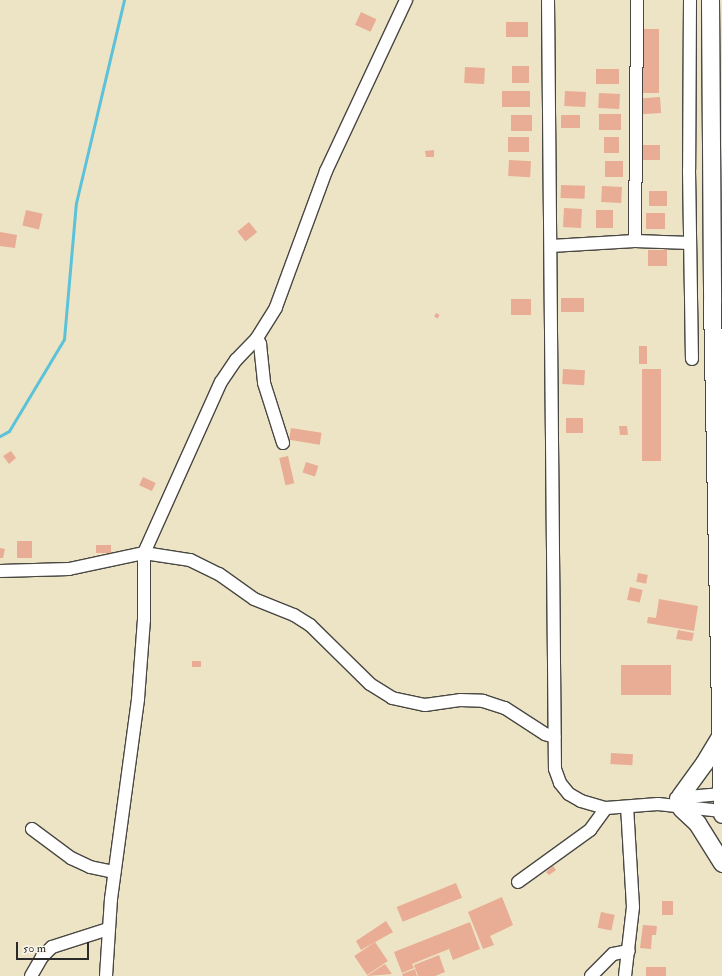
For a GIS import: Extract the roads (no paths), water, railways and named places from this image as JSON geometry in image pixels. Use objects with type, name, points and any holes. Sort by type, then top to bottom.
[{"type":"highway","points":[[710,0],[722,812]]},
{"type":"highway","points":[[721,734],[681,802],[697,823],[722,863]]},
{"type":"street","points":[[106,976],[108,928],[114,872],[131,767],[138,698],[144,620],[144,553],[218,388],[236,360],[256,338],[278,301],[326,171],[406,0]]},
{"type":"street","points":[[548,0],[555,769],[564,789],[581,801],[606,808],[681,802],[722,794]]},
{"type":"street","points":[[634,241],[637,0]]},
{"type":"street","points":[[690,0],[690,243],[692,359]]},
{"type":"street","points":[[551,246],[634,241],[690,243]]},
{"type":"street","points":[[256,338],[260,344],[264,383],[283,443]]},
{"type":"street","points":[[0,571],[69,569],[144,553],[181,558],[198,563],[219,574],[254,599],[303,620],[317,630],[370,684],[392,698],[425,705],[460,700],[483,701],[505,708],[545,734],[555,738]]},
{"type":"street","points":[[681,802],[722,812]]},
{"type":"street","points":[[625,976],[633,908],[627,807]]},
{"type":"street","points":[[518,882],[590,830],[606,808]]},
{"type":"street","points":[[32,829],[70,858],[90,867],[114,872]]},
{"type":"street","points":[[31,976],[42,958],[52,947],[108,928]]},
{"type":"street","points":[[592,976],[613,954],[629,951]]},
{"type":"waterway","points":[[0,436],[9,431],[64,339],[76,203],[124,0]]}]
